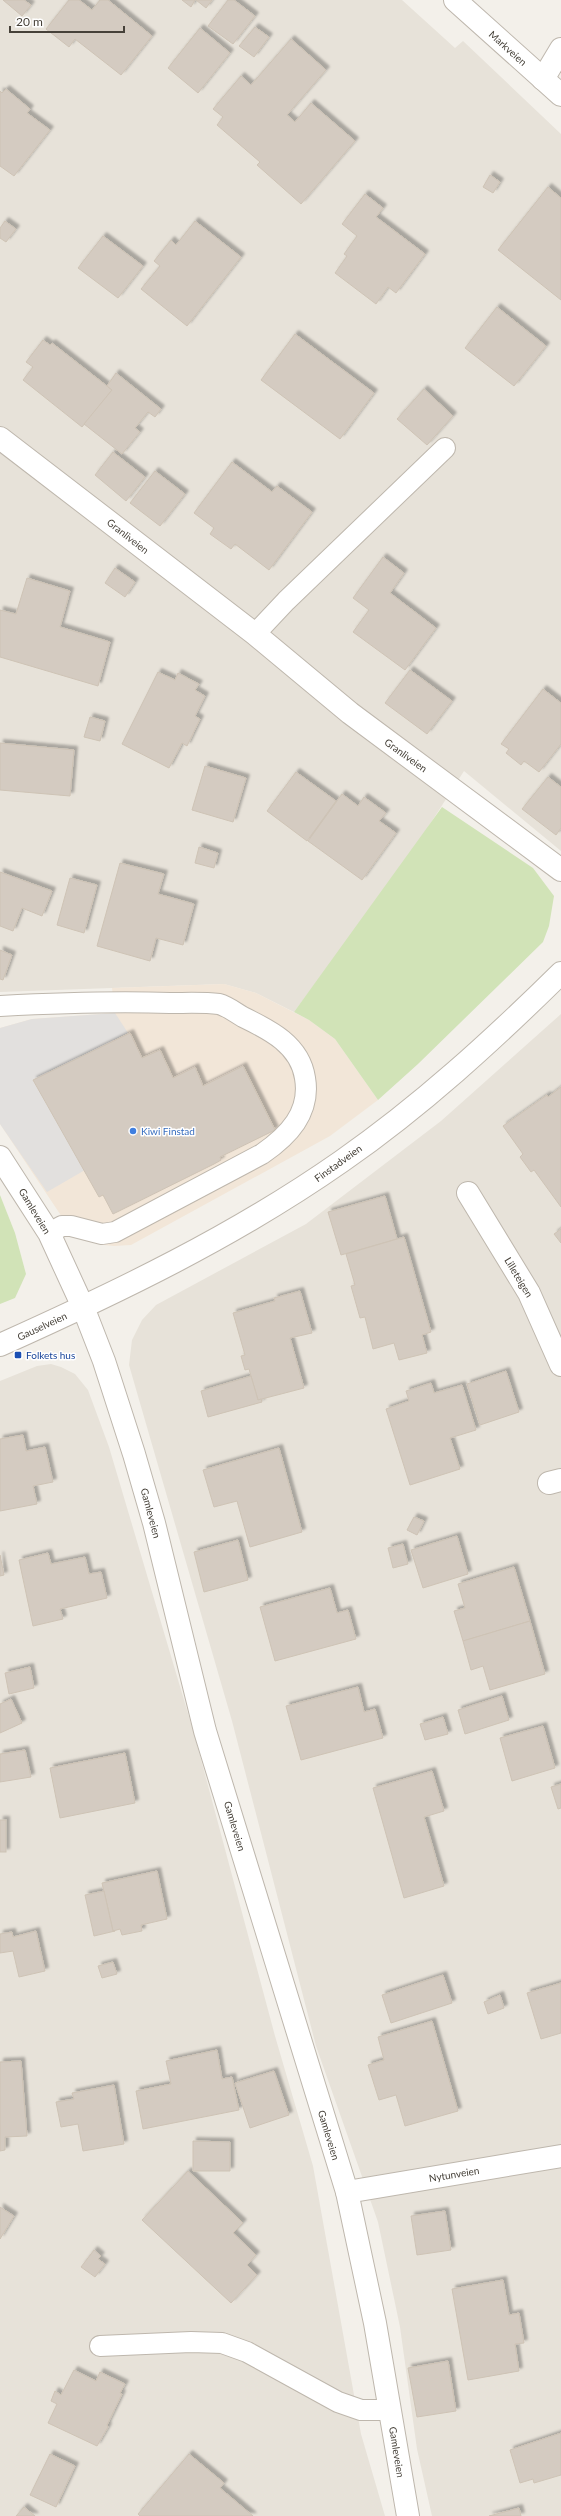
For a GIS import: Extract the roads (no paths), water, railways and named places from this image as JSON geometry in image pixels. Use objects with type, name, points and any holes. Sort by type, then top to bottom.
[{"type":"street","name":"Markveien","points":[[455,0],[561,95]]},
{"type":"street","points":[[543,79],[561,48]]},
{"type":"street","name":"Granliveien","points":[[0,438],[255,634],[350,713],[561,870]]},
{"type":"street","name":"Finstadveien","points":[[83,1307],[222,1237],[343,1161],[442,1084],[509,1024],[561,973]]},
{"type":"street","name":"Gamleveien","points":[[0,1156],[49,1233],[83,1307],[104,1361],[134,1454],[154,1523],[206,1731],[347,2192],[375,2323],[408,2516]]},
{"type":"street","name":"Lilleteigen","points":[[468,1193],[529,1293],[561,1365]]},
{"type":"street","name":"Gauselveien","points":[[0,1345],[83,1307]]},
{"type":"street","name":"Nytunveien","points":[[347,2192],[561,2156]]},
{"type":"lane","points":[[255,634],[286,601],[445,448]]},
{"type":"lane","points":[[0,1006],[145,1002],[220,1004],[275,1033],[290,1046],[299,1060],[307,1089],[301,1113],[291,1131],[262,1154],[128,1227],[102,1234],[71,1226],[62,1226],[49,1233]]},
{"type":"lane","points":[[100,2346],[191,2342],[222,2344],[247,2352],[338,2402],[361,2410],[390,2410]]},
{"type":"place","name":"Kiwi Finstad","points":[[133,1131]]},
{"type":"place","name":"Folkets hus","points":[[18,1355]]}]
